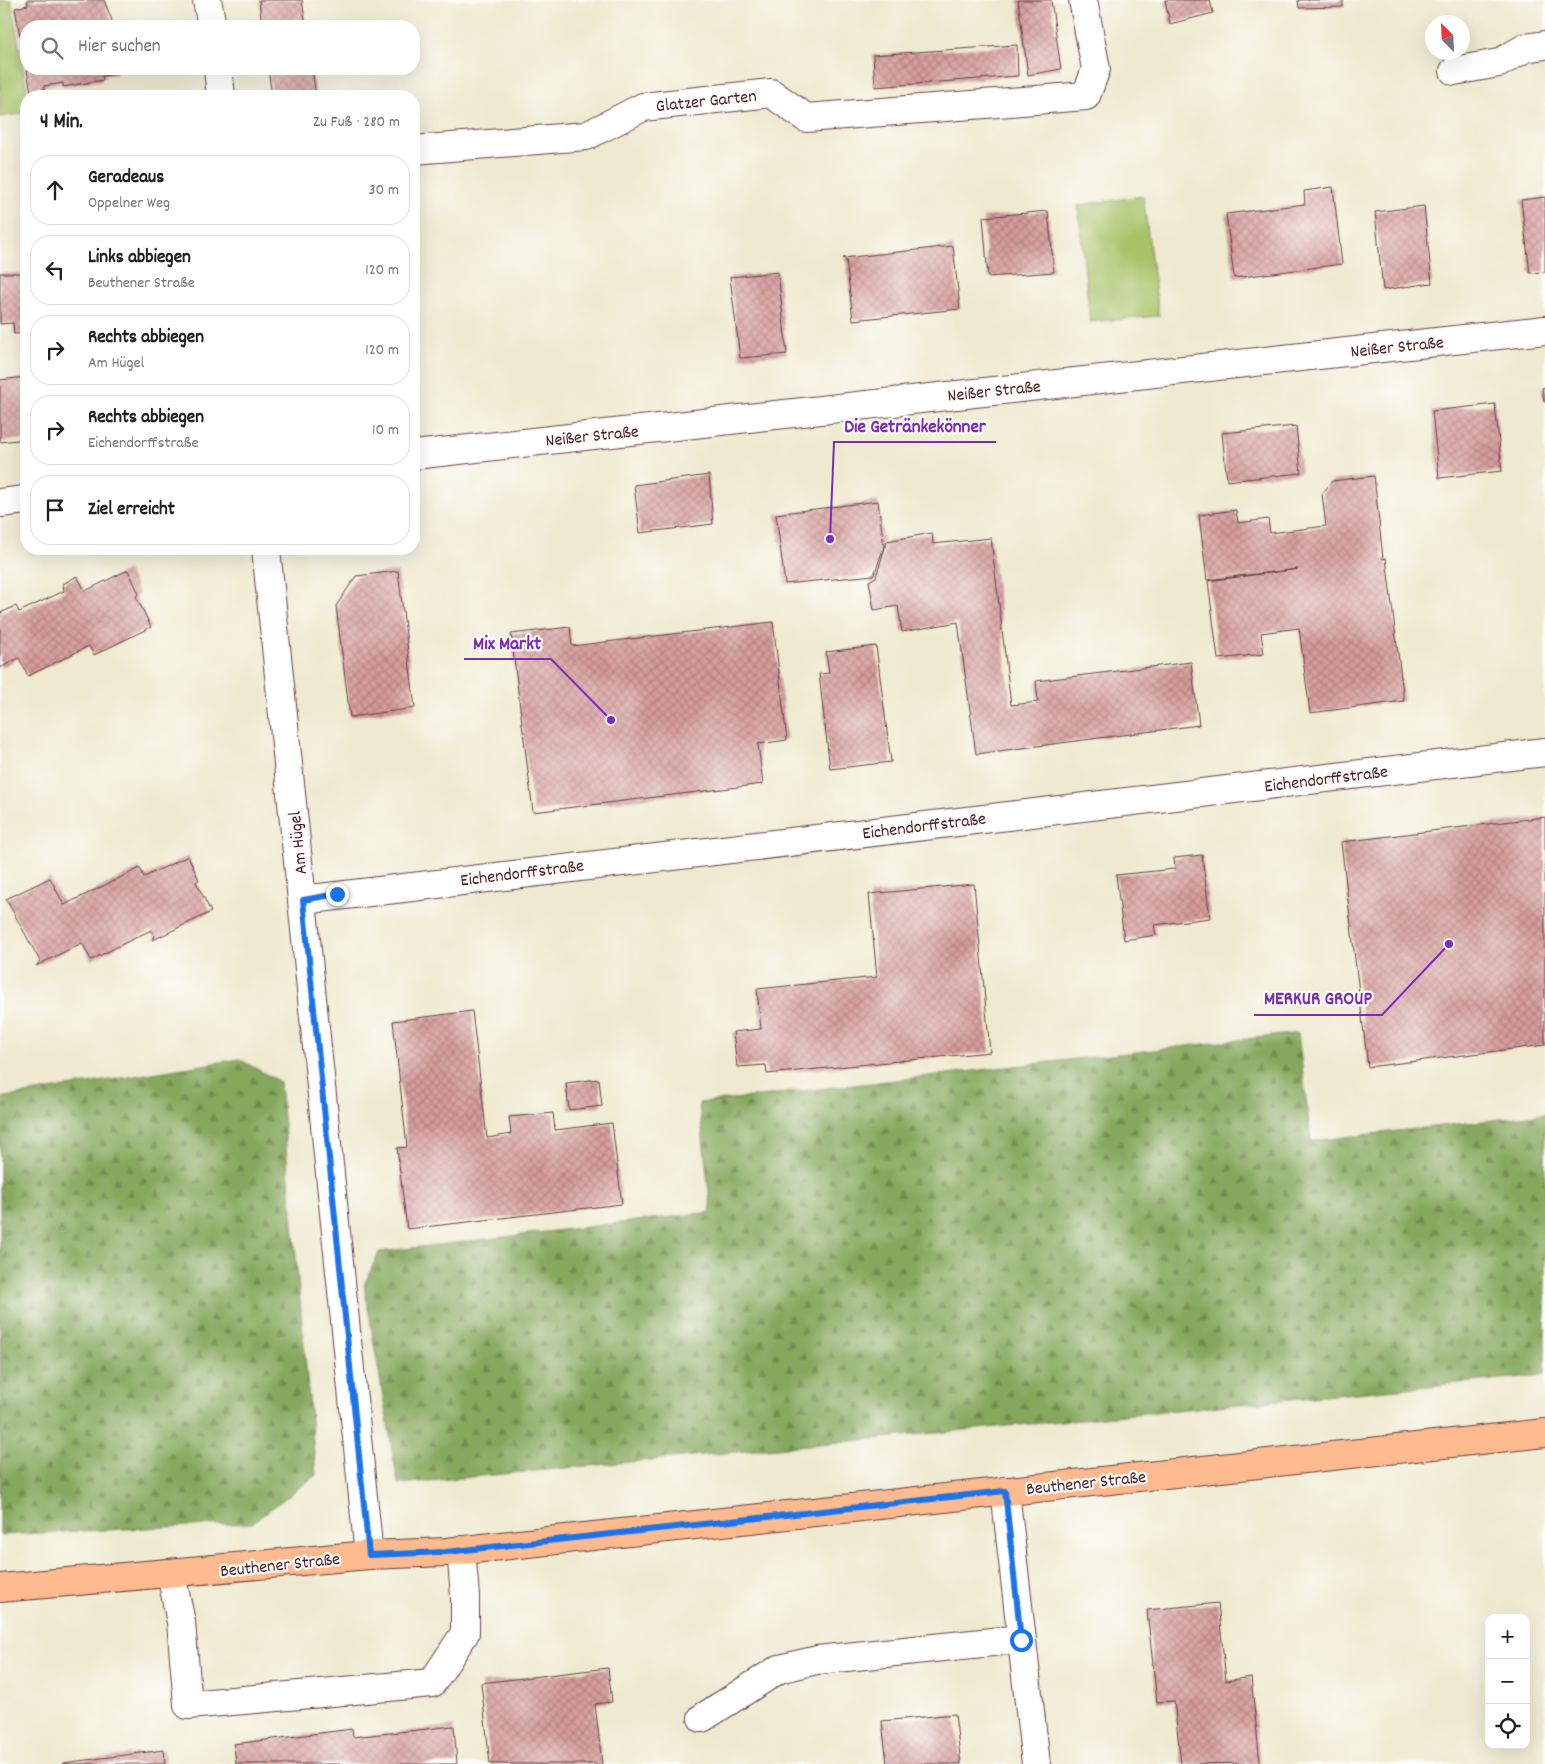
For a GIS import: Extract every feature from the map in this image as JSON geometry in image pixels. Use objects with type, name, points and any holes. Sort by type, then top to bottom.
[{"type":"main road","name":"Beuthener Straße","points":[[0,1588],[369,1555],[461,1550],[1545,1434]]},
{"type":"street","points":[[207,0],[211,20]]},
{"type":"street","name":"Glatzer Garten","points":[[420,150],[586,136],[643,107],[771,93],[806,118],[1086,96],[1096,69],[1084,0]]},
{"type":"street","points":[[1454,71],[1499,63],[1525,48],[1545,45]]},
{"type":"street","points":[[219,75],[220,90]]},
{"type":"street","name":"Neißer Straße","points":[[420,454],[1545,330]]},
{"type":"street","points":[[0,503],[20,501]]},
{"type":"street","name":"Am Hügel","points":[[267,555],[369,1555]]},
{"type":"street","name":"Eichendorffstraße","points":[[303,900],[1545,752]]},
{"type":"street","points":[[1005,1491],[1036,1764]]},
{"type":"street","points":[[172,1574],[181,1622],[188,1706],[432,1683],[464,1633],[465,1596],[461,1550]]},
{"type":"street","points":[[702,1718],[779,1669],[817,1660],[1021,1640]]},
{"type":"green space","points":[[0,0],[11,0],[20,51],[20,75],[24,75],[27,90],[20,90],[20,114],[0,117]]},
{"type":"green space","points":[[1143,196],[1159,316],[1090,322],[1078,205]]},
{"type":"green space","points":[[1298,1033],[1311,1141],[1545,1114],[1545,1375],[398,1484],[364,1285],[379,1252],[711,1212],[699,1103]]},
{"type":"green space","points":[[239,1059],[280,1082],[316,1475],[252,1523],[0,1535],[0,1098]]},
{"type":"building","points":[[27,0],[104,0],[112,20],[20,20],[20,36],[15,8],[28,5]]},
{"type":"building","points":[[259,0],[302,0],[305,20],[261,20]]},
{"type":"building","points":[[1018,0],[1051,0],[1061,69],[1028,75]]},
{"type":"building","points":[[1165,0],[1210,0],[1213,13],[1170,24]]},
{"type":"building","points":[[1298,0],[1343,0],[1343,7],[1299,8]]},
{"type":"building","points":[[1017,45],[1018,76],[875,87],[873,55]]},
{"type":"building","points":[[28,75],[110,75],[102,76],[103,80],[63,87],[63,83],[44,86],[44,90],[31,90]]},
{"type":"building","points":[[269,75],[313,75],[315,90],[271,90]]},
{"type":"building","points":[[1333,187],[1342,264],[1234,278],[1226,214],[1305,204],[1304,191]]},
{"type":"building","points":[[1545,197],[1545,272],[1530,273],[1521,200]]},
{"type":"building","points":[[1424,206],[1432,283],[1383,290],[1375,212]]},
{"type":"building","points":[[1048,211],[1054,272],[988,277],[983,217]]},
{"type":"building","points":[[953,246],[960,309],[853,320],[846,260],[843,258]]},
{"type":"building","points":[[778,272],[787,354],[740,358],[730,277]]},
{"type":"building","points":[[0,273],[20,273],[20,334],[14,334],[13,323],[0,324]]},
{"type":"building","points":[[20,378],[20,440],[0,442],[0,380]]},
{"type":"building","points":[[1545,387],[1545,402],[1544,402],[1542,388]]},
{"type":"building","points":[[1495,404],[1502,471],[1439,478],[1432,411]]},
{"type":"building","points":[[1296,426],[1301,473],[1227,481],[1222,433]]},
{"type":"building","points":[[709,475],[713,524],[640,533],[634,485]]},
{"type":"building","points":[[1374,476],[1383,559],[1386,558],[1404,701],[1310,713],[1299,628],[1261,633],[1264,654],[1218,659],[1208,581],[1298,569],[1207,580],[1199,515],[1236,510],[1238,523],[1268,519],[1270,533],[1326,526],[1322,494],[1332,481]]},
{"type":"building","points":[[878,501],[884,547],[874,575],[785,584],[776,514]]},
{"type":"building","points":[[932,533],[933,544],[991,538],[1011,705],[1038,702],[1036,681],[1191,662],[1199,725],[976,754],[958,622],[902,632],[898,606],[874,610],[869,581],[876,577],[887,541]]},
{"type":"building","points":[[128,570],[139,594],[136,596],[151,627],[94,655],[89,646],[28,676],[19,658],[0,668],[0,613],[16,606],[19,612],[64,591],[63,584],[77,576],[85,591]]},
{"type":"building","points":[[398,571],[415,708],[350,717],[336,606],[356,576]]},
{"type":"building","points":[[773,622],[787,740],[758,744],[763,784],[533,812],[511,634],[570,627],[572,646]]},
{"type":"building","points":[[876,646],[891,762],[830,769],[819,674],[829,673],[826,652]]},
{"type":"building","points":[[1545,817],[1545,1045],[1368,1067],[1341,842]]},
{"type":"building","points":[[1202,855],[1210,918],[1154,925],[1156,935],[1124,940],[1116,875],[1175,869],[1174,858]]},
{"type":"building","points":[[188,856],[199,880],[196,882],[211,912],[153,940],[155,937],[151,930],[91,960],[82,943],[36,966],[40,961],[6,899],[50,878],[64,905],[140,868],[144,877]]},
{"type":"building","points":[[974,884],[990,1052],[767,1074],[766,1065],[737,1067],[733,1032],[761,1029],[757,989],[877,977],[869,894]]},
{"type":"building","points":[[472,1011],[487,1138],[511,1134],[509,1117],[553,1113],[555,1130],[612,1123],[622,1204],[407,1229],[397,1148],[407,1147],[393,1021]]},
{"type":"building","points":[[599,1079],[602,1106],[569,1110],[566,1083]]},
{"type":"building","points":[[1218,1603],[1226,1681],[1251,1677],[1260,1763],[1181,1764],[1174,1701],[1157,1702],[1147,1610]]},
{"type":"building","points":[[608,1668],[612,1702],[595,1704],[602,1764],[490,1764],[481,1683]]},
{"type":"building","points":[[955,1714],[961,1764],[887,1764],[882,1721]]},
{"type":"building","points":[[454,1726],[457,1764],[236,1764],[234,1744],[352,1729],[353,1737]]},
{"type":"building","points":[[164,1750],[165,1764],[63,1763]]},
{"type":"place","name":"Die Getränkekönner","points":[[830,539]]},
{"type":"place","name":"Mix Markt","points":[[611,720]]},
{"type":"place","name":"MERKUR GROUP","points":[[1449,944]]},
{"type":"route","points":[[337,894],[303,900],[369,1555],[446,1552],[500,1544],[698,1525],[1005,1491],[1021,1640]]}]
